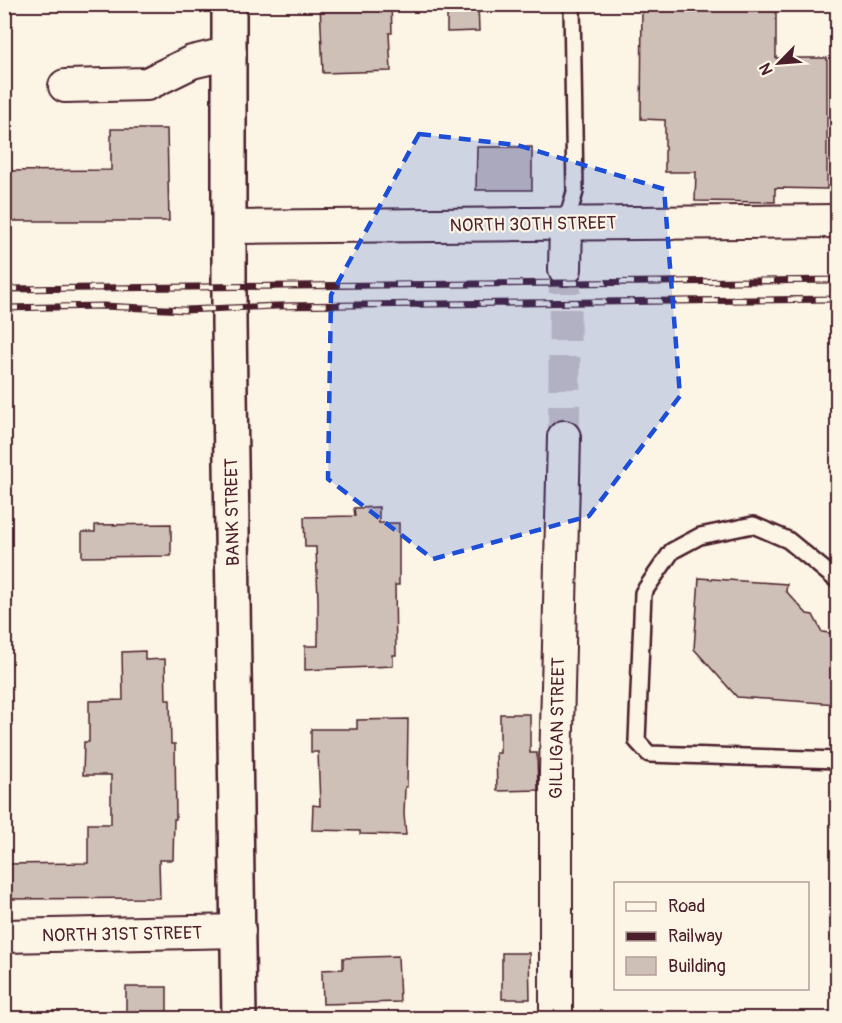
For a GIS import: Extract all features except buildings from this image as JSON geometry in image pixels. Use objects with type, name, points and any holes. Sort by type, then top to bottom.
[{"type":"street","name":"BANK STREET","points":[[230,4],[229,323],[239,1018]]},
{"type":"street","points":[[65,86],[147,84],[192,62],[230,53]]},
{"type":"street","name":"NORTH 30TH STREET","points":[[230,227],[837,221]]},
{"type":"street","points":[[565,269],[566,224]]},
{"type":"street","name":"GILLIGAN STREET","points":[[556,1018],[555,771],[564,437]]},
{"type":"street","name":"NORTH 31ST STREET","points":[[4,936],[239,931]]},
{"type":"lane","points":[[566,224],[575,192],[572,4]]},
{"type":"lane","points":[[837,581],[788,540],[753,525],[700,536],[672,551],[643,593],[638,741],[649,754],[837,760]]},
{"type":"highlighted area","points":[[419,134],[517,145],[664,189],[680,396],[589,516],[433,559],[328,479],[331,295]]},
{"type":"tunnel","points":[[564,437],[565,269]]},
{"type":"railway","points":[[4,289],[838,280]]},
{"type":"railway","points":[[4,308],[103,306],[185,310],[276,306],[838,299]]}]
